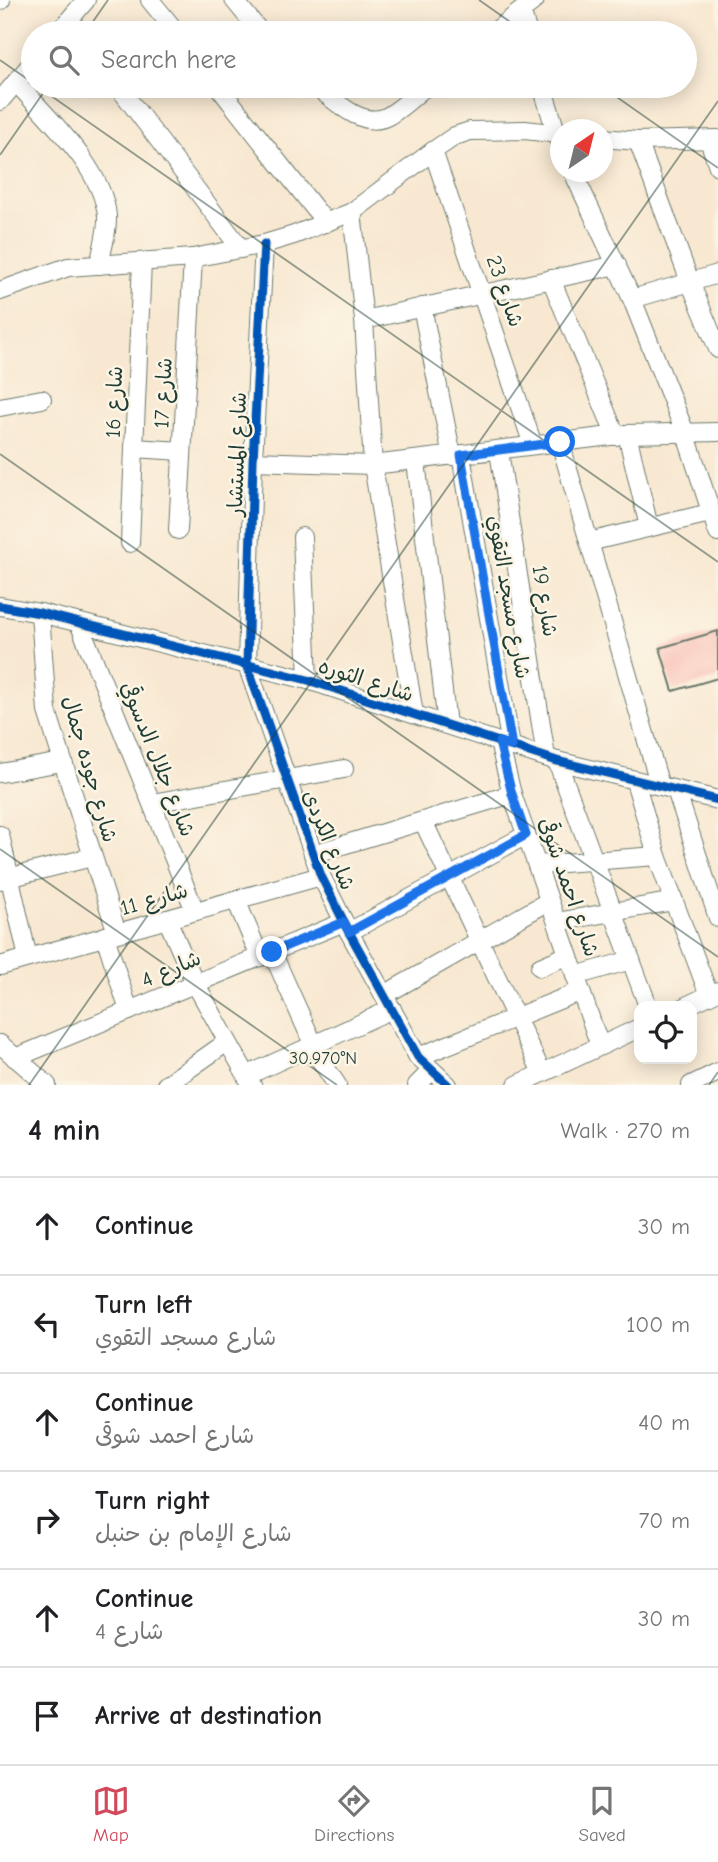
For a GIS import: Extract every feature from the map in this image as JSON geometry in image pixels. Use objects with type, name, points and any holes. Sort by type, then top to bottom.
[{"type":"street","points":[[74,21],[86,0]]},
{"type":"street","points":[[150,0],[167,21]]},
{"type":"street","points":[[234,0],[251,21]]},
{"type":"street","points":[[508,21],[528,5]]},
{"type":"street","points":[[0,101],[21,76]]},
{"type":"street","points":[[16,82],[21,88]]},
{"type":"street","points":[[30,98],[88,166],[101,190],[107,218],[99,265]]},
{"type":"street","points":[[127,98],[241,249]]},
{"type":"street","points":[[227,98],[326,223]]},
{"type":"street","points":[[333,98],[356,115],[375,120],[387,117],[411,98]]},
{"type":"street","points":[[546,98],[553,119]]},
{"type":"street","points":[[0,291],[68,267],[193,258],[264,244],[352,212],[455,136],[470,131],[525,131],[550,135]]},
{"type":"street","points":[[613,139],[638,141],[713,139],[718,166]]},
{"type":"street","points":[[638,141],[718,349]]},
{"type":"street","name":"شارع 23","points":[[433,151],[533,445]]},
{"type":"street","points":[[578,182],[632,299],[686,435],[718,533]]},
{"type":"street","points":[[352,212],[364,320],[373,465],[414,714]]},
{"type":"street","name":"شارع المستشار","points":[[247,665],[253,461],[264,244]]},
{"type":"street","name":"شارع 17","points":[[178,530],[193,258]]},
{"type":"street","name":"شارع 16","points":[[130,543],[142,262]]},
{"type":"street","points":[[364,320],[617,265]]},
{"type":"street","points":[[632,299],[718,274]]},
{"type":"street","points":[[551,279],[621,435],[649,527]]},
{"type":"street","name":"شارع مسجد التقوي","points":[[422,307],[456,455],[505,744]]},
{"type":"street","points":[[0,407],[42,399]]},
{"type":"street","points":[[253,461],[373,465],[621,435],[718,432]]},
{"type":"street","points":[[560,442],[589,542],[668,788],[718,918]]},
{"type":"street","points":[[134,448],[182,452]]},
{"type":"street","name":"شارع 19","points":[[499,451],[552,759],[594,860],[646,1001]]},
{"type":"street","points":[[416,461],[446,725]]},
{"type":"street","points":[[589,542],[710,513]]},
{"type":"street","points":[[302,537],[308,680]]},
{"type":"street","name":"شارع الثوره","points":[[0,606],[308,680],[552,759],[718,800]]},
{"type":"street","name":"شارع جوده جمال","points":[[40,614],[47,710],[92,857],[129,1012]]},
{"type":"street","name":"شارع جلال الدسوقي","points":[[79,623],[195,911]]},
{"type":"street","name":"شارع الكردى","points":[[247,665],[321,876],[418,1057],[448,1085]]},
{"type":"street","name":"شارع احمد شوقى","points":[[505,744],[512,794],[600,1046]]},
{"type":"street","points":[[0,773],[62,762]]},
{"type":"street","points":[[152,803],[344,769]]},
{"type":"street","points":[[635,780],[657,856],[714,993],[697,1001]]},
{"type":"street","points":[[313,854],[512,794]]},
{"type":"street","points":[[423,821],[542,1073]]},
{"type":"street","points":[[0,835],[5,879],[28,958]]},
{"type":"street","name":"شارع 4","points":[[15,1058],[195,983],[346,927],[449,878],[526,835]]},
{"type":"street","points":[[537,865],[657,856]]},
{"type":"street","points":[[5,879],[92,857]]},
{"type":"street","name":"شارع 11","points":[[0,966],[321,876]]},
{"type":"street","points":[[236,900],[315,1045],[321,1061],[337,1085]]},
{"type":"street","points":[[167,919],[195,983],[249,1080],[388,1002],[479,941],[549,901]]},
{"type":"street","points":[[557,922],[674,901]]},
{"type":"street","points":[[540,967],[568,955]]},
{"type":"street","points":[[418,1057],[515,1017],[631,960]]},
{"type":"street","points":[[517,1085],[634,1030]]},
{"type":"street","points":[[168,1084],[227,1042]]},
{"type":"street","points":[[0,1044],[47,1085]]},
{"type":"street","points":[[417,1085],[431,1071]]},
{"type":"street","points":[[691,1085],[718,1072]]},
{"type":"building","points":[[718,631],[718,678],[673,691],[660,648]]},
{"type":"cycle path","points":[[264,244],[253,461],[247,665],[321,876],[418,1057],[448,1085]]},
{"type":"cycle path","points":[[0,606],[40,613],[308,680],[557,761],[718,800]]},
{"type":"route","points":[[272,952],[344,922],[349,932],[526,835],[499,742],[512,746],[461,455],[560,442]]}]
